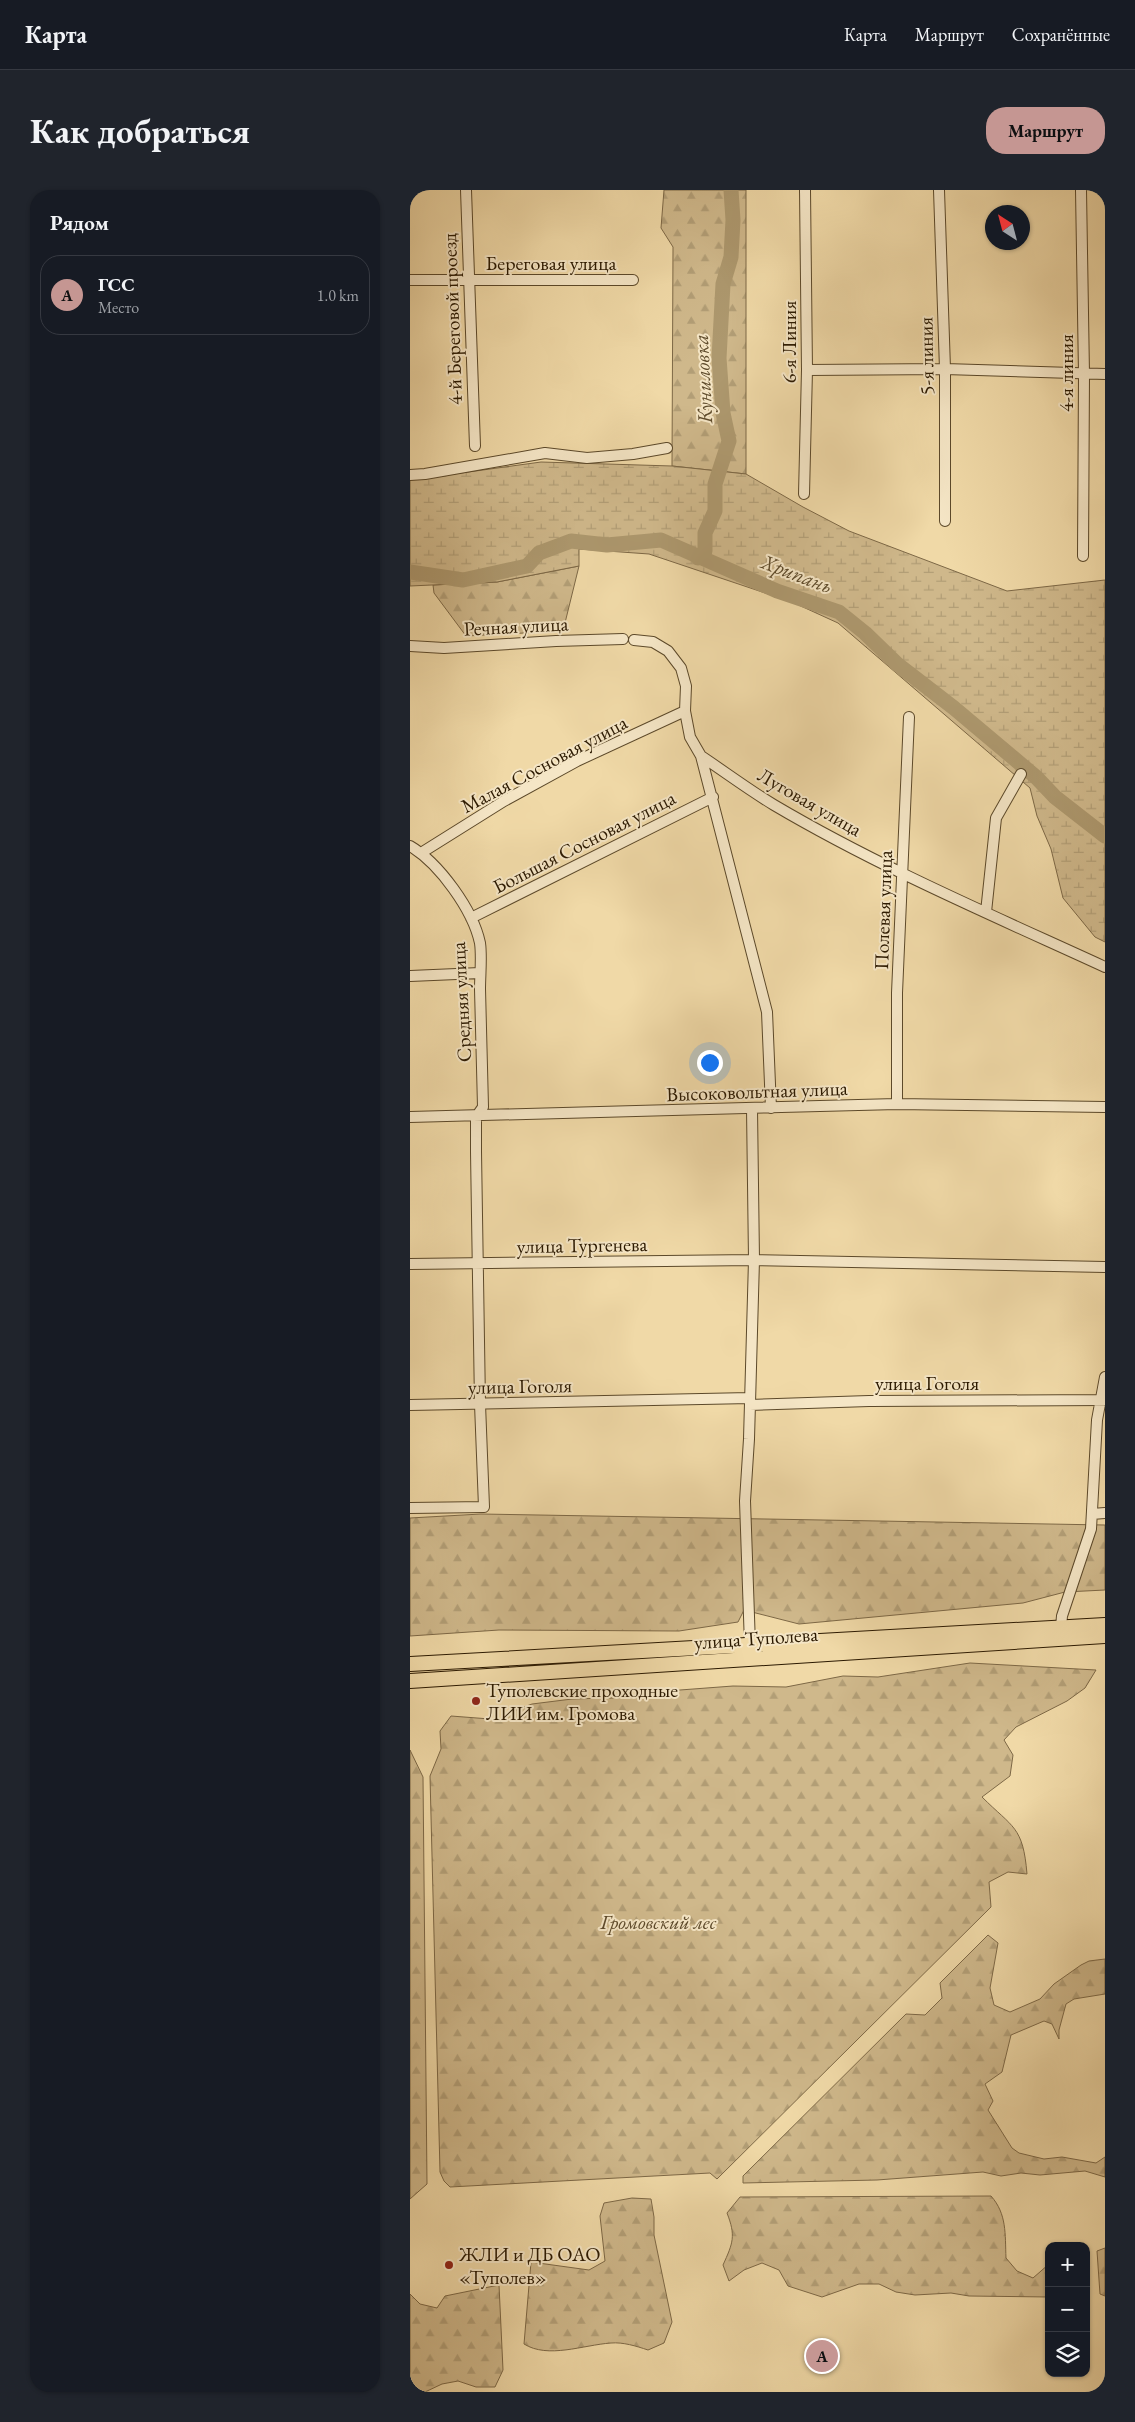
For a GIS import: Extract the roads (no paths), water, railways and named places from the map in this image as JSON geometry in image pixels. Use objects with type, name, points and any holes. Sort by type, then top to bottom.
[{"type":"main road","name":"улица Туполева","points":[[410,1664],[1105,1625]]},
{"type":"main road","name":"улица Туполева","points":[[410,1680],[1105,1636]]},
{"type":"street","name":"4-й Береговой проезд","points":[[466,190],[475,446]]},
{"type":"street","name":"6-я Линия","points":[[804,494],[807,370],[805,190]]},
{"type":"street","name":"5-я линия","points":[[939,190],[945,369],[945,522]]},
{"type":"street","name":"4-я линия","points":[[1082,190],[1083,556]]},
{"type":"street","name":"Береговая улица","points":[[410,280],[633,280]]},
{"type":"street","points":[[807,370],[945,369],[1105,374]]},
{"type":"street","points":[[410,475],[545,453],[587,458],[633,454],[667,448]]},
{"type":"street","name":"Речная улица","points":[[410,646],[444,648],[623,639]]},
{"type":"street","points":[[634,640],[653,642],[668,652],[681,668],[686,686],[685,712],[690,737],[702,756],[767,1012],[771,1108]]},
{"type":"street","name":"Малая Сосновая улица","points":[[422,853],[504,801],[577,761],[685,712]]},
{"type":"street","name":"Полевая улица","points":[[897,1104],[897,993],[909,717]]},
{"type":"street","name":"Луговая улица","points":[[702,756],[773,805],[902,872],[1105,967]]},
{"type":"street","points":[[986,912],[996,818],[1021,774]]},
{"type":"street","name":"Большая Сосновая улица","points":[[471,918],[713,797]]},
{"type":"street","name":"Средняя улица","points":[[410,846],[422,853],[454,891],[471,918],[480,944],[483,1107],[476,1117],[480,1404],[484,1507],[410,1508]]},
{"type":"street","points":[[410,976],[480,973]]},
{"type":"street","name":"Высоковольтная улица","points":[[410,1117],[476,1117],[897,1104],[1105,1107]]},
{"type":"street","points":[[750,1646],[744,1501],[750,1402],[754,1260],[752,1109]]},
{"type":"street","name":"улица Тургенева","points":[[410,1264],[754,1260],[1105,1268]]},
{"type":"street","points":[[1061,1627],[1062,1616],[1090,1529],[1105,1376]]},
{"type":"street","name":"улица Гоголя","points":[[410,1405],[1102,1400]]},
{"type":"street","points":[[1092,1514],[1105,1513]]},
{"type":"waterway","name":"Куниловка","points":[[698,558],[705,551],[705,533],[715,511],[715,484],[729,441],[723,413],[719,358],[723,284],[731,257],[733,220],[731,190]]},
{"type":"waterway","name":"Хрипань","points":[[410,572],[463,580],[527,566],[539,553],[571,541],[607,545],[661,540],[777,591],[839,612],[865,633],[897,664],[954,708],[1036,777],[1055,797],[1105,836]]},
{"type":"place","name":"Туполевские проходные ЛИИ им. Громова","points":[[476,1701]]},
{"type":"place","name":"ЖЛИ и ДБ ОАО «Туполев»","points":[[449,2265]]},
{"type":"place","name":"ГСС","points":[[822,2356]]},
{"type":"park label","name":"Громовский лес","points":[[658,1922]]}]
